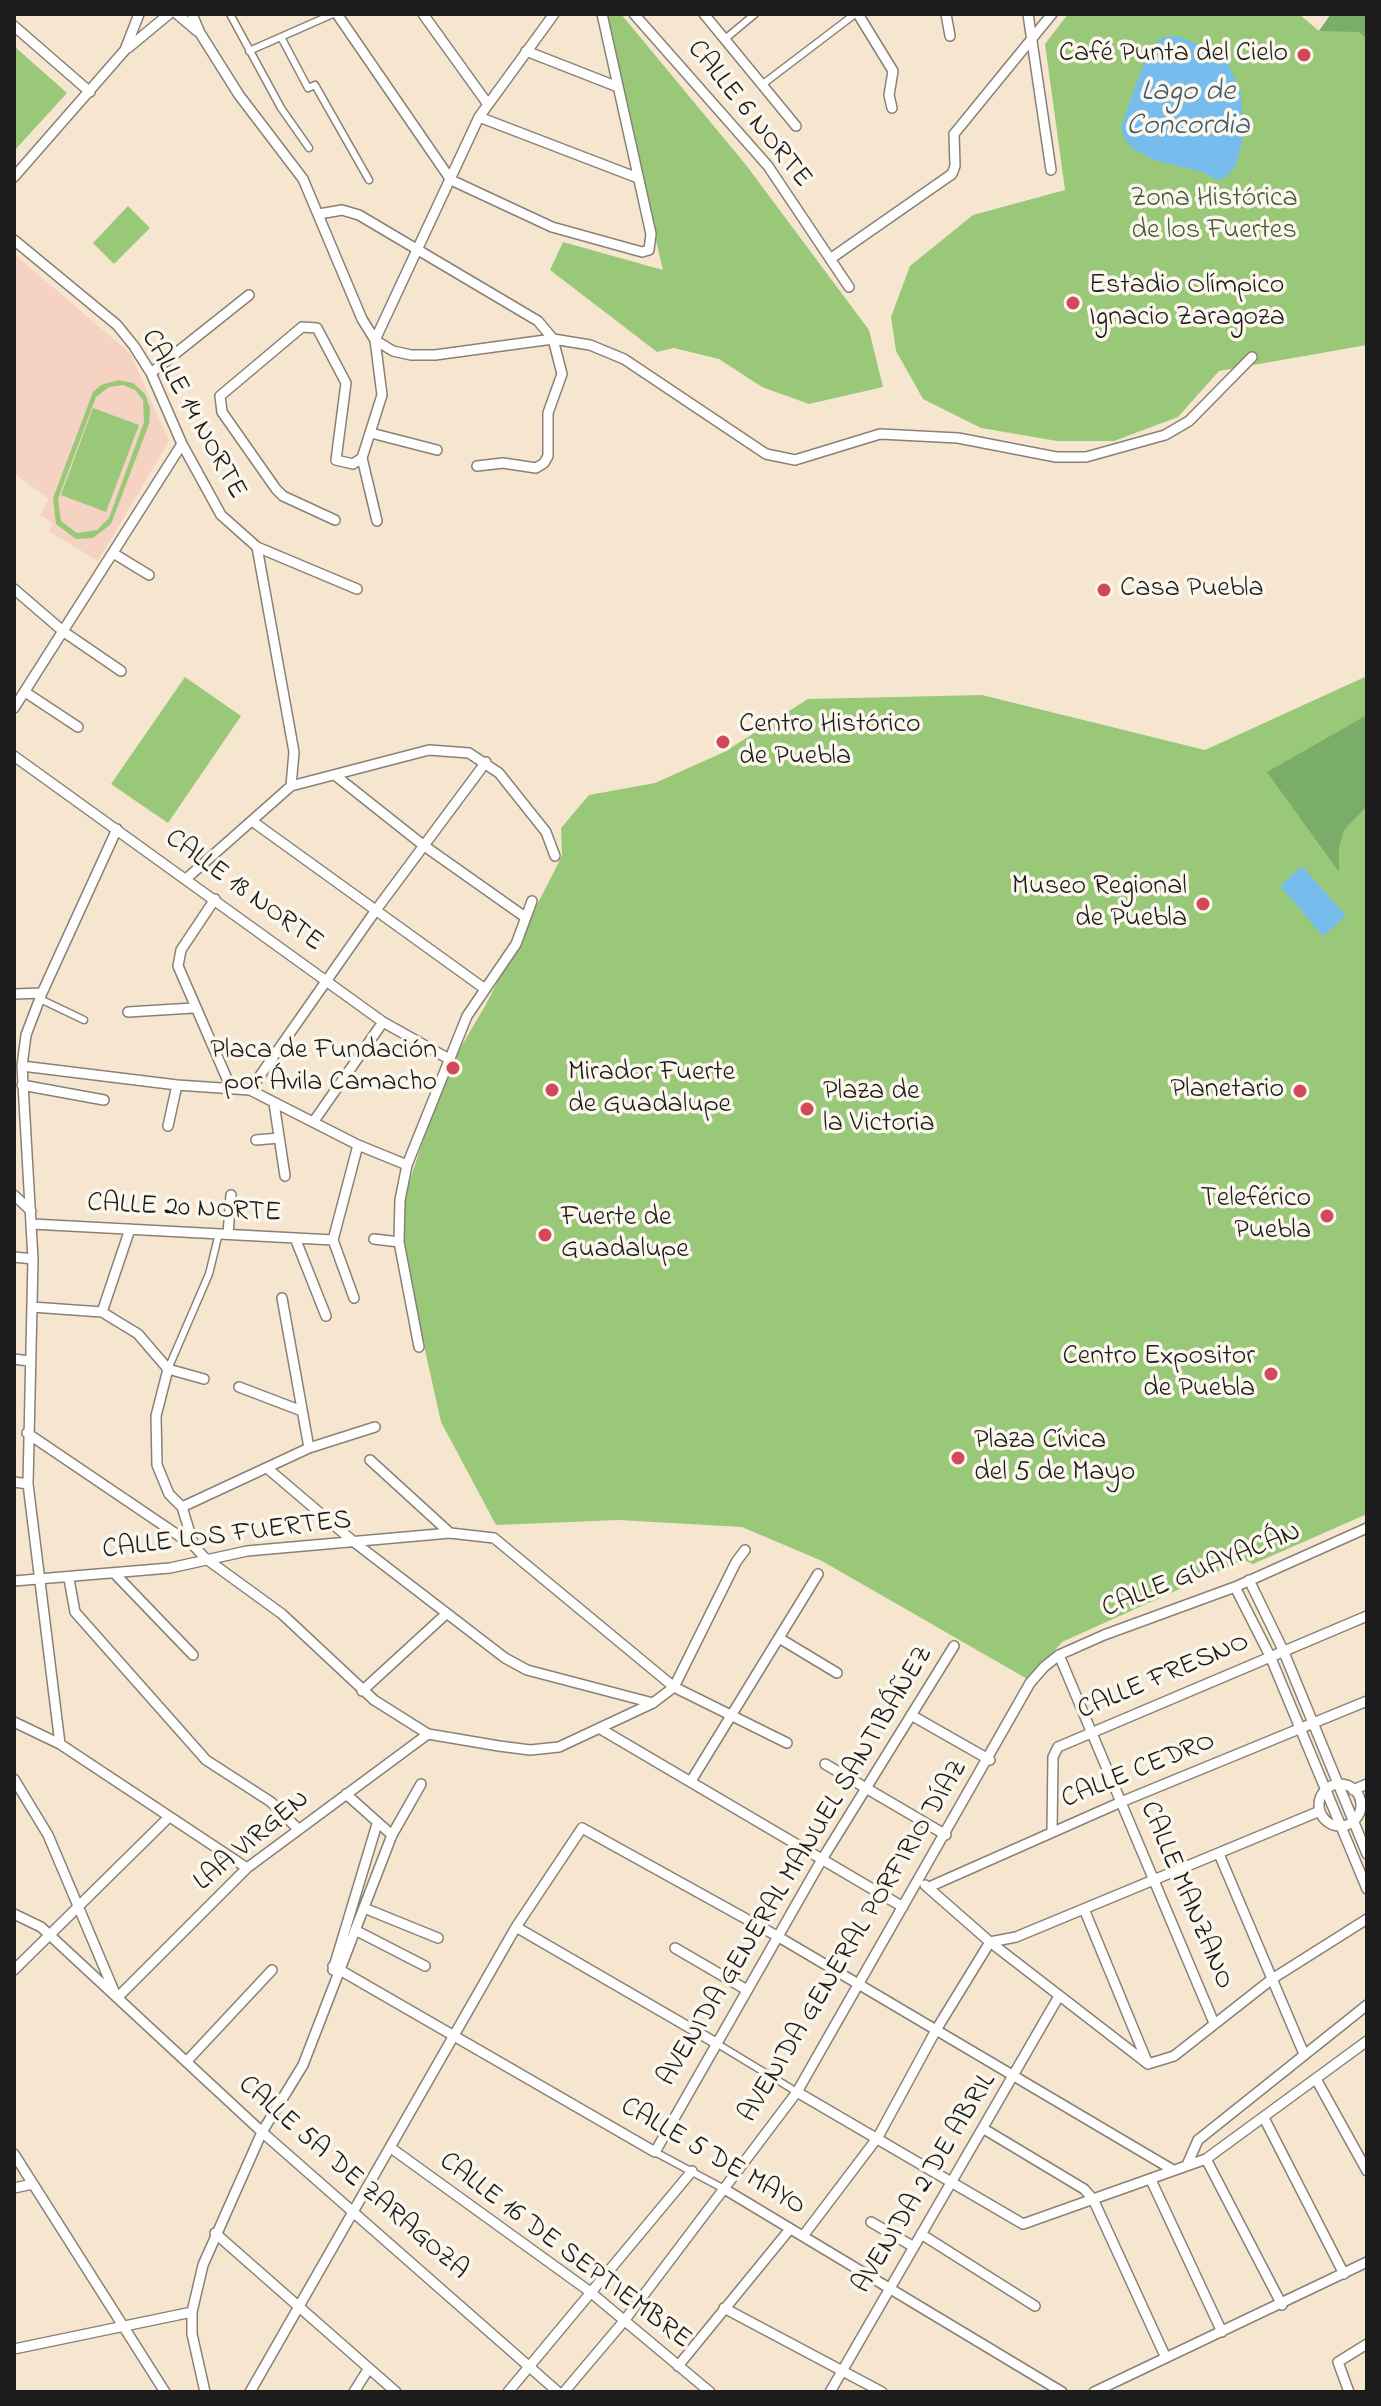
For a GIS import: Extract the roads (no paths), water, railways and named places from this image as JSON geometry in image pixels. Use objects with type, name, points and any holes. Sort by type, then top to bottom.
[{"type":"street","points":[[125,50],[139,14]]},
{"type":"street","points":[[14,177],[125,50],[169,14]]},
{"type":"street","points":[[177,14],[200,33]]},
{"type":"street","points":[[192,14],[200,33],[239,95],[293,164],[319,214],[353,300],[375,340],[382,395],[362,458],[377,521]]},
{"type":"street","points":[[230,14],[249,51],[309,148]]},
{"type":"street","points":[[249,51],[335,14],[451,180],[552,227],[634,251],[649,250],[651,234],[602,14]]},
{"type":"street","points":[[423,14],[487,103]]},
{"type":"street","points":[[375,340],[479,117],[554,14]]},
{"type":"street","name":"CALLE 6 NORTE","points":[[634,14],[768,166],[849,287]]},
{"type":"street","points":[[704,14],[796,126]]},
{"type":"street","points":[[725,39],[755,14]]},
{"type":"street","points":[[763,84],[856,14],[893,71],[889,95],[892,108]]},
{"type":"street","points":[[946,14],[950,36]]},
{"type":"street","points":[[1028,14],[1051,170]]},
{"type":"street","points":[[830,259],[952,174],[955,166],[954,134],[1052,14]]},
{"type":"street","points":[[14,26],[90,92]]},
{"type":"street","points":[[281,37],[308,88],[315,85],[369,180]]},
{"type":"street","points":[[526,51],[618,87]]},
{"type":"street","points":[[479,117],[638,178]]},
{"type":"street","points":[[319,214],[351,212],[538,321],[553,339],[562,374],[548,413],[548,456],[544,463],[536,468],[503,463],[477,466]]},
{"type":"street","name":"CALLE 14 NORTE","points":[[14,240],[117,325],[151,373],[182,444],[221,515],[257,547],[357,589]]},
{"type":"street","points":[[151,373],[249,295]]},
{"type":"street","points":[[335,520],[283,496],[276,489],[222,412],[220,396],[302,327],[317,328],[346,383],[336,460],[353,464],[362,458]]},
{"type":"street","points":[[375,340],[393,351],[411,355],[553,339],[590,345],[615,354],[766,454],[795,460],[880,434],[958,438],[1056,457],[1086,457],[1165,435],[1189,421],[1252,357]]},
{"type":"street","points":[[371,433],[437,450]]},
{"type":"street","points":[[14,708],[182,444]]},
{"type":"street","points":[[257,547],[294,752],[291,786]]},
{"type":"street","points":[[113,553],[149,575]]},
{"type":"street","points":[[14,589],[64,632],[121,671]]},
{"type":"street","points":[[25,692],[78,727]]},
{"type":"street","points":[[187,878],[291,786],[429,750],[469,753],[486,762],[546,832],[555,856]]},
{"type":"street","name":"CALLE 18 NORTE","points":[[14,756],[383,1022],[449,1059]]},
{"type":"street","points":[[250,1090],[376,910],[486,762]]},
{"type":"street","points":[[336,776],[423,845],[525,917]]},
{"type":"street","points":[[252,821],[485,989]]},
{"type":"street","points":[[60,1744],[37,1581],[28,1484],[33,1259],[22,1066],[26,1035],[41,996],[117,829]]},
{"type":"street","points":[[215,899],[177,958],[193,1008],[231,1088]]},
{"type":"street","points":[[419,1347],[399,1242],[400,1200],[407,1165],[467,1016],[516,944],[532,901]]},
{"type":"street","points":[[14,994],[41,996],[84,1020]]},
{"type":"street","points":[[128,1012],[193,1008]]},
{"type":"street","points":[[314,1121],[383,1022]]},
{"type":"street","points":[[22,1066],[177,1085],[250,1090],[358,1145],[407,1165]]},
{"type":"street","points":[[22,1085],[104,1100]]},
{"type":"street","points":[[168,1126],[177,1085]]},
{"type":"street","points":[[274,1103],[285,1176]]},
{"type":"street","points":[[256,1140],[279,1138]]},
{"type":"street","points":[[354,1298],[333,1240],[358,1145]]},
{"type":"street","points":[[14,1195],[31,1211]]},
{"type":"street","points":[[194,1546],[182,1507],[162,1481],[154,1437],[168,1369],[191,1323],[224,1233],[231,1195]]},
{"type":"street","name":"CALLE 20 NORTE","points":[[32,1224],[333,1240]]},
{"type":"street","points":[[102,1312],[130,1229]]},
{"type":"street","points":[[295,1238],[326,1316]]},
{"type":"street","points":[[374,1239],[399,1242]]},
{"type":"street","points":[[14,1257],[33,1259]]},
{"type":"street","points":[[282,1298],[309,1448]]},
{"type":"street","points":[[32,1307],[102,1312],[138,1334],[168,1369],[204,1379]]},
{"type":"street","points":[[14,1359],[29,1361]]},
{"type":"street","points":[[239,1387],[302,1411]]},
{"type":"street","points":[[182,1507],[309,1448],[375,1427]]},
{"type":"street","points":[[27,1433],[194,1546],[205,1558],[302,1630],[362,1691],[428,1734],[530,1750],[559,1747],[653,1703],[674,1687],[736,1562],[745,1550]]},
{"type":"street","points":[[370,1460],[450,1533]]},
{"type":"street","points":[[267,1468],[446,1614],[527,1670],[653,1703]]},
{"type":"street","points":[[14,1482],[28,1484]]},
{"type":"street","name":"CALLE GUAYACÁN","points":[[1056,1656],[1235,1587],[1367,1528]]},
{"type":"street","name":"CALLE LOS FUERTES","points":[[14,1581],[116,1575],[186,1565],[205,1558],[450,1533],[494,1538],[674,1687]]},
{"type":"street","points":[[691,1781],[818,1574]]},
{"type":"street","points":[[116,1575],[193,1655]]},
{"type":"street","points":[[69,1579],[75,1612],[206,1760],[271,1802],[298,1829]]},
{"type":"street","points":[[1249,1580],[1283,1650],[1367,1854]]},
{"type":"street","points":[[1235,1587],[1270,1656],[1367,1889]]},
{"type":"street","points":[[362,1691],[446,1614]]},
{"type":"street","name":"CALLE FRESNO","points":[[1052,1832],[1054,1751],[1367,1616]]},
{"type":"street","points":[[779,1638],[837,1673]]},
{"type":"street","name":"AVENIDA GENERAL MANUEL SANTIBÁÑEZ","points":[[655,2152],[821,1861],[954,1646]]},
{"type":"street","name":"CALLE MANZANO","points":[[1056,1656],[1092,1732],[1214,2023]]},
{"type":"street","name":"AVENIDA GENERAL PORFIRIO DÍAZ","points":[[561,2392],[624,2321],[726,2190],[797,2092],[903,1907],[924,1884],[946,1835],[1030,1683],[1056,1656]]},
{"type":"street","points":[[674,1687],[787,1743]]},
{"type":"street","name":"CALLE CEDRO","points":[[924,1884],[1367,1701]]},
{"type":"street","points":[[911,1715],[990,1760]]},
{"type":"street","points":[[14,1722],[60,1744],[247,1868]]},
{"type":"street","points":[[599,1728],[903,1907]]},
{"type":"street","name":"LAA VIRGEN","points":[[117,1996],[247,1868],[428,1734]]},
{"type":"street","points":[[825,1764],[946,1835]]},
{"type":"street","name":"CALLE 5A DE ZARAGOZA","points":[[14,1779],[48,1835],[76,1908],[117,1996],[262,2132],[561,2392]]},
{"type":"street","points":[[337,1968],[392,1835],[421,1784]]},
{"type":"street","points":[[1339,1784],[1353,1790],[1363,1800],[1353,1820],[1340,1826],[1326,1820],[1320,1811],[1325,1790],[1339,1784]]},
{"type":"street","points":[[1353,1790],[1367,1784]]},
{"type":"street","points":[[346,1794],[392,1835]]},
{"type":"street","points":[[990,1942],[1006,1941],[1320,1811]]},
{"type":"street","points":[[14,1970],[168,1818]]},
{"type":"street","points":[[205,2392],[194,2353],[192,2312],[215,2233],[262,2132],[303,2065],[330,1991],[377,1824]]},
{"type":"street","points":[[250,2392],[516,1927],[578,1830],[587,1828],[777,1936],[1173,2170]]},
{"type":"street","points":[[1219,1854],[1304,2054]]},
{"type":"street","points":[[360,1878],[373,1884]]},
{"type":"street","points":[[924,1884],[990,1942],[1148,2064]]},
{"type":"street","points":[[364,1908],[438,1938]]},
{"type":"street","points":[[1084,1909],[1148,2064]]},
{"type":"street","points":[[14,1914],[30,1920],[49,1935],[117,1996]]},
{"type":"street","points":[[1148,2064],[1174,2056],[1272,1979],[1367,1919]]},
{"type":"street","points":[[516,1927],[1023,2224],[1206,2159],[1367,2041]]},
{"type":"street","points":[[355,1930],[425,1966]]},
{"type":"street","points":[[803,2236],[878,2137],[936,2030],[990,1942]]},
{"type":"street","points":[[675,1948],[747,1990]]},
{"type":"street","name":"CALLE 5 DE MAYO","points":[[337,1968],[891,2286],[1058,2391]]},
{"type":"street","points":[[187,2061],[272,1970]]},
{"type":"street","name":"AVENIDA 2 DE ABRIL","points":[[830,2392],[1059,1996]]},
{"type":"street","points":[[1187,2165],[1198,2140],[1367,2005]]},
{"type":"street","points":[[1316,2079],[1367,2171]]},
{"type":"street","points":[[1264,2118],[1344,2274]]},
{"type":"street","points":[[984,2129],[1084,2189],[1093,2199],[1166,2358]]},
{"type":"street","name":"CALLE 16 DE SEPTIEMBRE","points":[[391,2148],[589,2291],[710,2392]]},
{"type":"street","points":[[14,2154],[165,2392]]},
{"type":"street","points":[[1206,2159],[1282,2305]]},
{"type":"street","points":[[508,2392],[692,2171]]},
{"type":"street","points":[[1151,2180],[1222,2332]]},
{"type":"street","points":[[14,2188],[33,2184]]},
{"type":"street","points":[[871,2222],[914,2247]]},
{"type":"street","points":[[678,2366],[790,2229]]},
{"type":"street","points":[[215,2233],[396,2392]]},
{"type":"street","points":[[921,2234],[1035,2306]]},
{"type":"street","points":[[1094,2392],[1116,2387],[1166,2358],[1367,2262]]},
{"type":"street","points":[[724,2308],[882,2392]]},
{"type":"street","points":[[14,2349],[192,2312]]},
{"type":"street","points":[[1349,2392],[1338,2362],[1367,2344]]},
{"type":"street","points":[[354,2392],[369,2368]]},
{"type":"water","name":"Lago de Concordia","points":[[1177,36],[1215,51],[1227,62],[1241,92],[1243,137],[1236,165],[1226,178],[1216,180],[1203,172],[1154,160],[1132,148],[1124,138],[1121,127],[1150,46],[1164,37]]},
{"type":"water","points":[[1302,866],[1346,916],[1323,936],[1280,886]]},
{"type":"place","name":"Café Punta del Cielo","points":[[1304,55]]},
{"type":"place","name":"Estadio Olímpico Ignacio Zaragoza","points":[[1073,303]]},
{"type":"place","name":"Casa Puebla","points":[[1104,590]]},
{"type":"place","name":"Centro Histórico de Puebla","points":[[723,742]]},
{"type":"place","name":"Museo Regional de Puebla","points":[[1203,904]]},
{"type":"place","name":"Placa de Fundación por Ávila Camacho","points":[[453,1068]]},
{"type":"place","name":"Mirador Fuerte de Guadalupe","points":[[552,1090]]},
{"type":"place","name":"Planetario","points":[[1300,1091]]},
{"type":"place","name":"Plaza de la Victoria","points":[[807,1109]]},
{"type":"place","name":"Teleférico Puebla","points":[[1327,1216]]},
{"type":"place","name":"Fuerte de Guadalupe","points":[[545,1235]]},
{"type":"place","name":"Centro Expositor de Puebla","points":[[1271,1374]]},
{"type":"place","name":"Plaza Cívica del 5 de Mayo","points":[[958,1458]]},
{"type":"park label","name":"Zona Histórica de los Fuertes","points":[[1214,216]]}]
